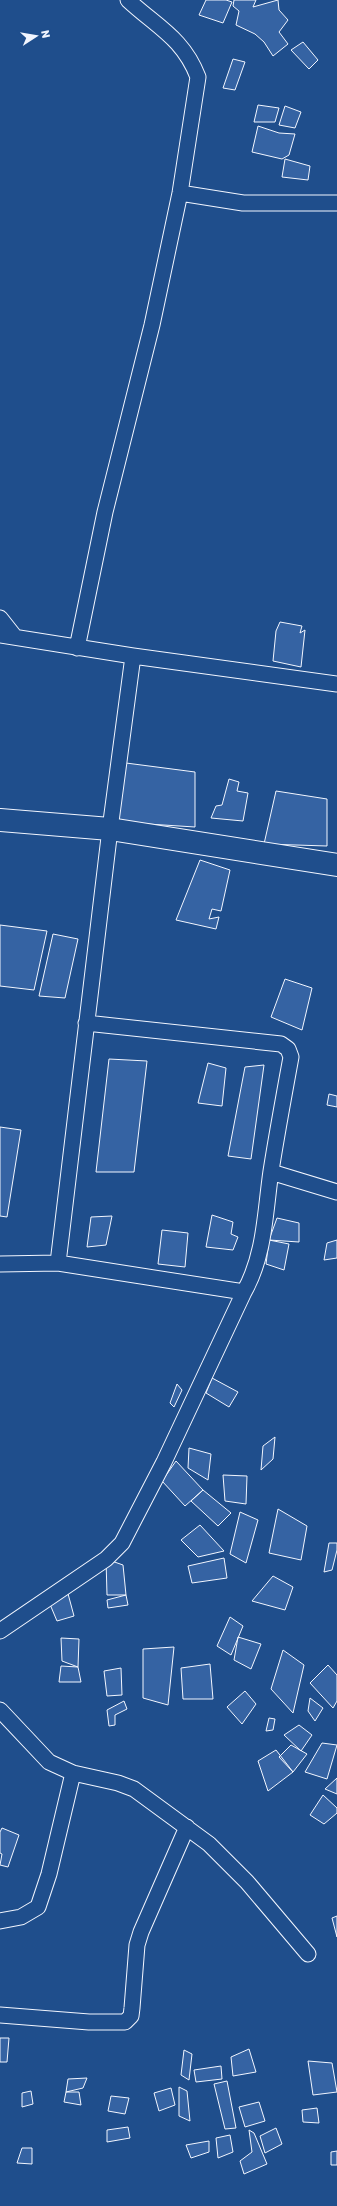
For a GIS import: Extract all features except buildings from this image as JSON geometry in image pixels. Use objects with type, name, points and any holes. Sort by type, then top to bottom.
[{"type":"main road","points":[[0,820],[110,829],[337,865]]},
{"type":"street","points":[[77,648],[105,512],[152,325],[180,193],[198,77],[191,60],[178,42],[128,0]]},
{"type":"street","points":[[180,193],[242,203],[337,203]]},
{"type":"street","points":[[0,618],[15,637]]},
{"type":"street","points":[[0,634],[77,648],[337,684]]},
{"type":"street","points":[[58,1263],[86,1023],[133,656]]},
{"type":"street","points":[[0,1631],[106,1559],[122,1543],[164,1462],[244,1292],[254,1275],[263,1240],[271,1172],[291,1057],[288,1049],[281,1044],[86,1023]]},
{"type":"street","points":[[271,1172],[337,1192]]},
{"type":"street","points":[[0,1264],[58,1263],[244,1292]]},
{"type":"street","points":[[3,1719],[49,1762],[73,1773],[118,1782],[134,1789],[187,1827],[209,1844],[247,1882],[308,1954]]},
{"type":"street","points":[[0,1921],[21,1918],[38,1907],[49,1874],[73,1773]]},
{"type":"street","points":[[0,2016],[89,2022],[125,2022],[131,2016],[137,1945],[140,1932],[187,1827]]}]
